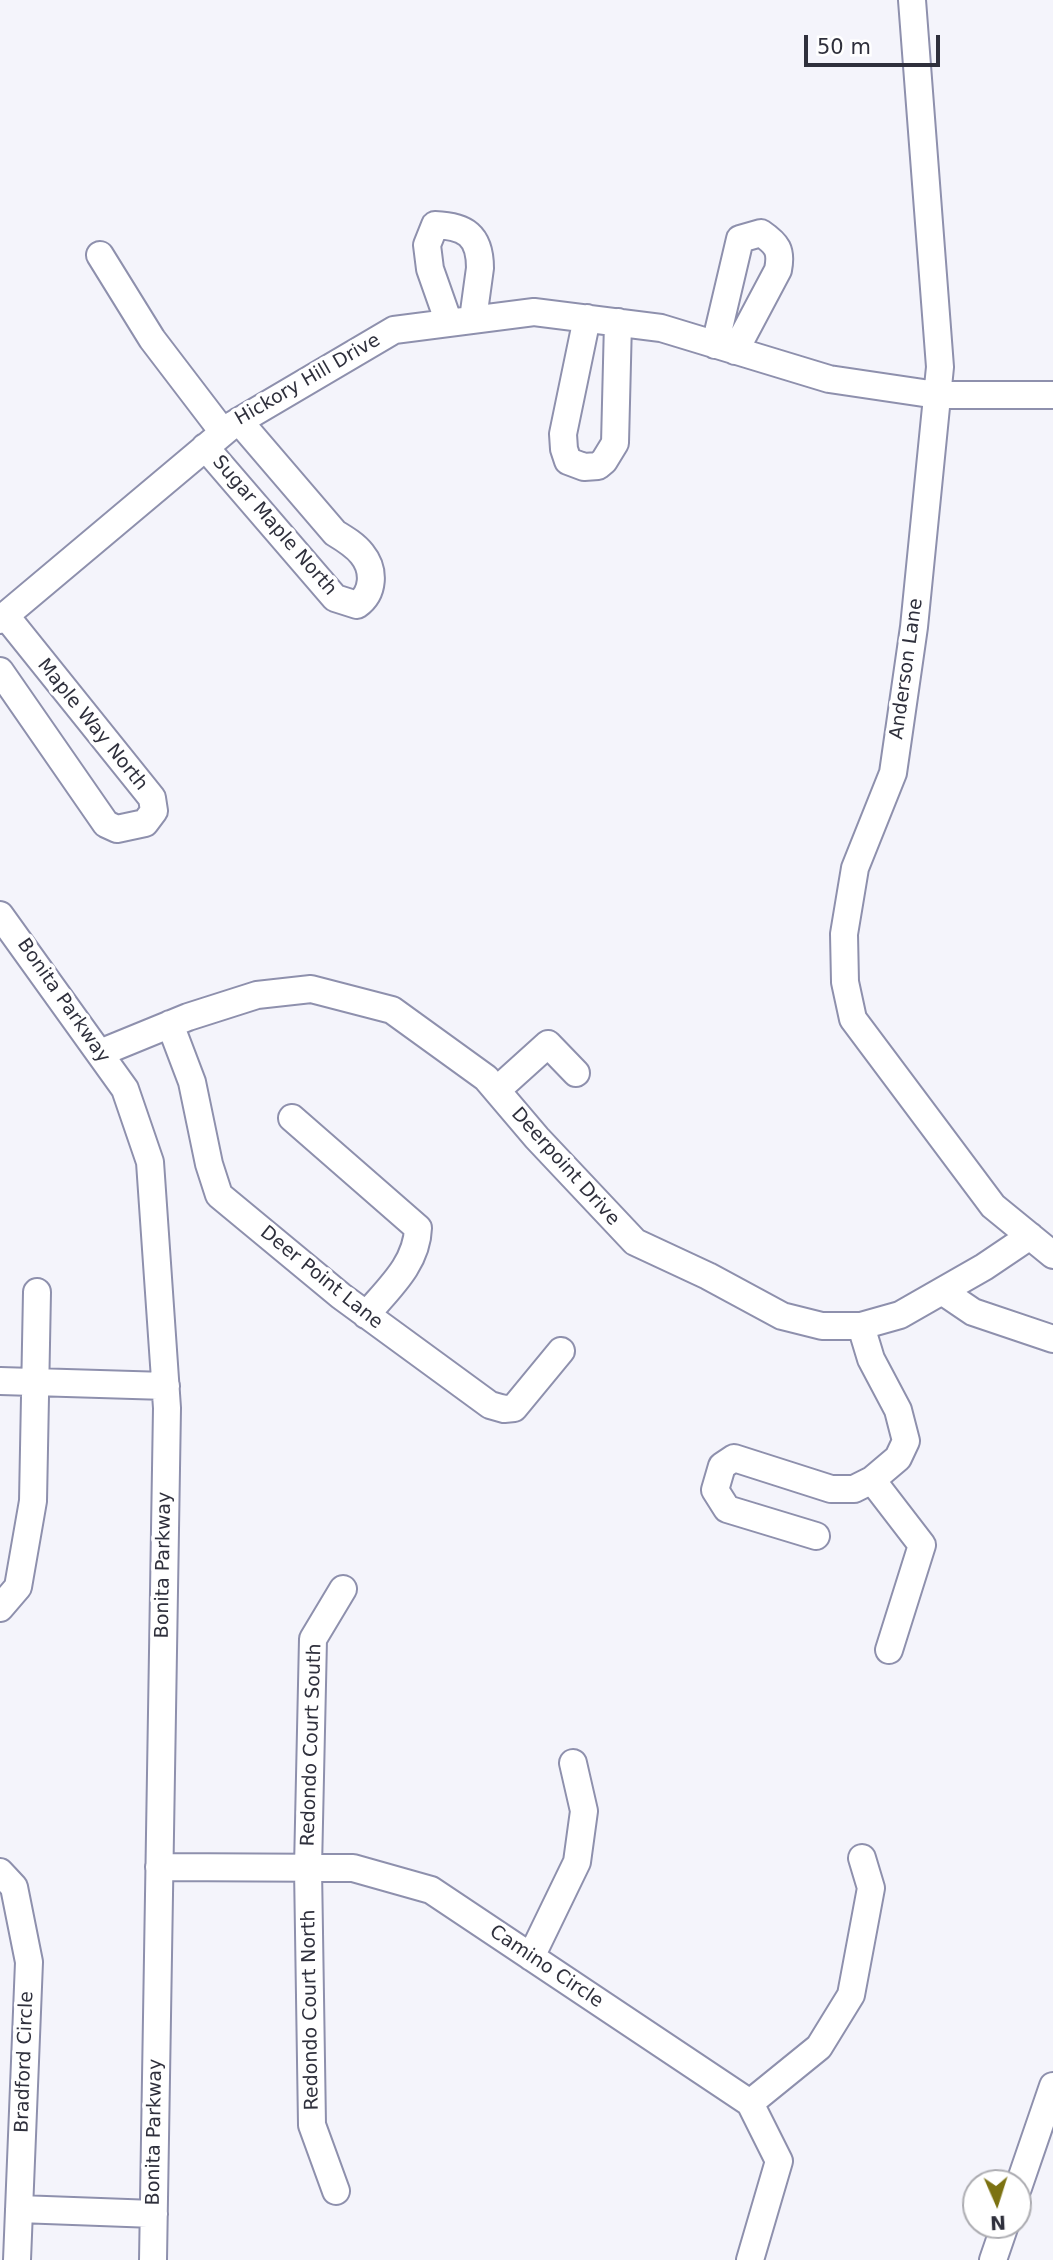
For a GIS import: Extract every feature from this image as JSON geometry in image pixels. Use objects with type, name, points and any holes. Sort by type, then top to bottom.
[{"type":"street","name":"Anderson Lane","points":[[912,0],[940,367],[914,627],[893,773],[855,868],[844,934],[845,982],[853,1019],[993,1206],[1053,1255]]},
{"type":"street","points":[[100,255],[152,339],[223,433]]},
{"type":"street","name":"Hickory Hill Drive","points":[[2,617],[223,433],[394,330],[534,312],[661,328],[829,379],[937,395],[1053,395]]},
{"type":"street","points":[[587,318],[563,435],[568,461],[584,467],[598,466],[615,443],[618,322]]},
{"type":"street","name":"Sugar Maple North","points":[[223,433],[364,556],[371,581],[370,591],[363,601],[357,605],[335,598],[223,433]]},
{"type":"street","name":"Maple Way North","points":[[0,671],[106,824],[117,830],[145,824],[155,811],[152,798],[2,617]]},
{"type":"street","name":"Bonita Parkway","points":[[0,915],[125,1088],[150,1162],[167,1408],[153,2260]]},
{"type":"street","name":"Deerpoint Drive","points":[[100,1053],[170,1024],[257,995],[311,989],[392,1010],[486,1078],[537,1138],[635,1242],[708,1276],[782,1316],[822,1326],[862,1326],[900,1315],[984,1267],[1030,1236]]},
{"type":"street","name":"Deer Point Lane","points":[[170,1024],[192,1082],[209,1164],[219,1195],[341,1296],[489,1405],[514,1408],[561,1351]]},
{"type":"street","points":[[497,1090],[548,1045],[576,1073]]},
{"type":"street","points":[[292,1118],[418,1228],[418,1240],[410,1261],[366,1315]]},
{"type":"street","points":[[942,1291],[973,1312],[1053,1339]]},
{"type":"street","points":[[0,1608],[18,1587],[33,1501],[37,1292]]},
{"type":"street","points":[[816,1536],[727,1509],[715,1489],[722,1466],[734,1458],[831,1489],[854,1489],[872,1480],[898,1458],[906,1441],[898,1410],[871,1359],[862,1326]]},
{"type":"street","points":[[0,1381],[166,1386]]},
{"type":"street","points":[[872,1480],[922,1545],[888,1650]]},
{"type":"street","name":"Redondo Court South","points":[[308,1868],[313,1639],[343,1589]]},
{"type":"street","points":[[531,1957],[577,1862],[584,1811],[573,1763]]},
{"type":"street","points":[[750,2103],[819,2047],[851,1995],[871,1888],[862,1858]]},
{"type":"street","name":"Camino Circle","points":[[159,1867],[353,1868],[431,1890],[750,2103],[779,2161],[750,2260]]},
{"type":"street","name":"Redondo Court North","points":[[308,1868],[312,2125],[336,2191]]},
{"type":"street","name":"Bradford Circle","points":[[0,1872],[14,1887],[29,1962],[17,2260]]},
{"type":"street","points":[[1025,2169],[1053,2086]]},
{"type":"street","points":[[19,2210],[154,2214]]},
{"type":"street","points":[[993,2260],[1000,2239]]}]
